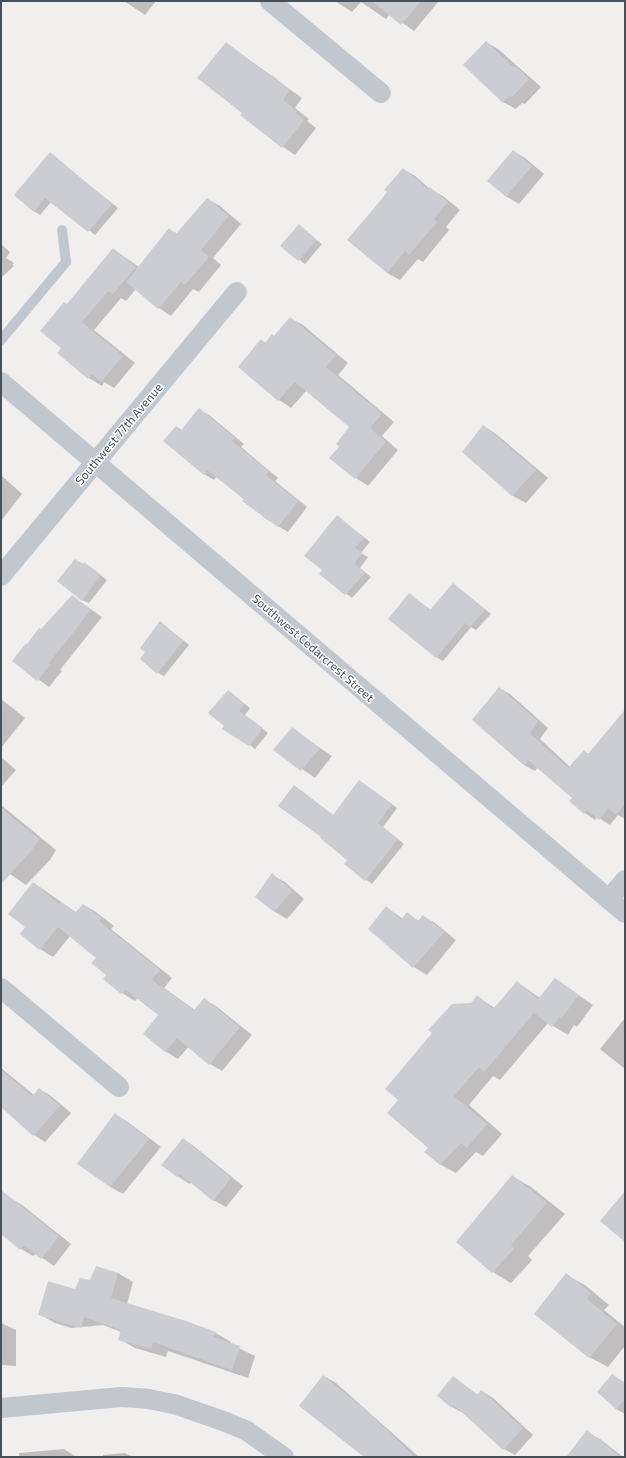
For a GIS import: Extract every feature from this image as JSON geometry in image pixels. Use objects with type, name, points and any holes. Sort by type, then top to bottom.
[{"type":"street","points":[[270,1],[381,93]]},
{"type":"street","name":"Southwest 77th Avenue","points":[[1,576],[237,292]]},
{"type":"street","name":"Southwest Cedarcrest Street","points":[[1,382],[625,913]]},
{"type":"street","points":[[609,899],[625,880]]},
{"type":"street","points":[[1,988],[119,1087]]},
{"type":"street","points":[[1,1408],[122,1397],[148,1399],[174,1404],[226,1422],[247,1431],[284,1457]]},
{"type":"lane","points":[[1,340],[66,262],[62,230]]},
{"type":"building","points":[[372,1],[421,1],[401,25]]},
{"type":"building","points":[[486,41],[513,67],[515,66],[529,79],[512,97],[510,95],[503,103],[463,65]]},
{"type":"building","points":[[226,42],[290,90],[283,100],[297,111],[295,113],[304,120],[282,148],[240,115],[242,113],[197,78]]},
{"type":"building","points":[[513,150],[532,166],[506,197],[487,181]]},
{"type":"building","points":[[50,152],[112,204],[88,232],[45,198],[34,212],[14,195]]},
{"type":"building","points":[[403,168],[428,189],[430,187],[448,202],[434,219],[437,222],[409,255],[405,251],[387,273],[347,240],[387,192],[384,190]]},
{"type":"building","points":[[207,198],[229,216],[201,250],[209,257],[185,285],[181,282],[158,309],[126,282],[169,228],[176,234]]},
{"type":"building","points":[[299,224],[317,240],[298,261],[280,246]]},
{"type":"building","points":[[113,248],[136,267],[113,294],[108,291],[82,322],[123,356],[101,382],[92,374],[88,379],[57,353],[61,348],[40,331],[64,302],[67,304]]},
{"type":"building","points":[[290,317],[336,355],[326,367],[382,414],[370,428],[386,442],[355,479],[329,458],[339,447],[336,444],[349,427],[295,382],[278,401],[238,367],[261,339],[265,343],[272,334],[274,336]]},
{"type":"building","points":[[199,408],[235,438],[232,441],[269,471],[266,475],[298,501],[278,527],[242,501],[244,499],[207,470],[204,475],[163,441],[176,426],[181,430]]},
{"type":"building","points":[[483,425],[536,470],[512,496],[462,452]]},
{"type":"building","points":[[337,515],[364,538],[355,548],[362,553],[354,564],[365,573],[345,595],[319,574],[322,570],[304,556]]},
{"type":"building","points":[[75,559],[83,564],[84,562],[101,575],[82,601],[57,581]]},
{"type":"building","points":[[453,583],[485,610],[470,627],[465,623],[436,658],[388,619],[409,593],[430,610]]},
{"type":"building","points":[[72,595],[91,610],[49,663],[51,664],[37,681],[12,661],[39,628],[41,629]]},
{"type":"building","points":[[160,621],[183,641],[157,674],[140,659],[145,652],[140,648]]},
{"type":"building","points":[[499,687],[538,721],[530,733],[568,768],[584,750],[588,754],[625,710],[625,804],[616,815],[608,808],[599,820],[587,810],[584,814],[569,801],[572,798],[528,760],[524,765],[472,720]]},
{"type":"building","points":[[228,690],[245,704],[239,711],[263,728],[249,746],[222,729],[224,726],[208,713]]},
{"type":"building","points":[[292,727],[320,748],[301,771],[273,750]]},
{"type":"building","points":[[359,780],[392,804],[378,823],[398,839],[365,881],[344,864],[347,860],[320,838],[321,837],[278,806],[294,785],[333,815]]},
{"type":"building","points":[[1,808],[39,839],[32,850],[1,884]]},
{"type":"building","points":[[272,873],[292,891],[274,912],[255,897]]},
{"type":"building","points":[[33,882],[59,904],[61,902],[75,913],[83,904],[102,918],[99,921],[160,970],[152,980],[194,1010],[204,998],[240,1027],[209,1065],[177,1038],[165,1052],[143,1034],[158,1015],[126,990],[121,994],[103,979],[106,975],[91,963],[96,958],[58,927],[39,950],[20,934],[25,927],[8,914]]},
{"type":"building","points":[[386,906],[401,920],[407,912],[418,921],[423,915],[444,932],[413,968],[368,929]]},
{"type":"building","points":[[555,978],[579,995],[561,1019],[559,1017],[552,1027],[534,1013],[484,1072],[479,1067],[454,1096],[487,1124],[467,1148],[461,1143],[440,1165],[424,1152],[428,1148],[387,1113],[398,1100],[385,1089],[432,1033],[428,1030],[452,1004],[471,1003],[477,995],[493,1009],[517,981],[538,999]]},
{"type":"building","points":[[1,1070],[32,1096],[39,1088],[60,1106],[33,1136],[1,1107]]},
{"type":"building","points":[[115,1113],[149,1139],[110,1187],[77,1164]]},
{"type":"building","points":[[183,1138],[231,1178],[213,1201],[180,1174],[177,1177],[161,1165]]},
{"type":"building","points":[[512,1175],[547,1203],[511,1245],[514,1249],[492,1273],[456,1242]]},
{"type":"building","points":[[1,1190],[59,1236],[41,1259],[24,1245],[20,1250],[1,1234]]},
{"type":"building","points":[[625,1191],[625,1242],[600,1221]]},
{"type":"building","points":[[96,1266],[118,1273],[111,1298],[186,1321],[216,1332],[214,1337],[240,1346],[232,1370],[153,1342],[151,1349],[118,1340],[121,1330],[84,1317],[81,1328],[38,1315],[48,1281],[75,1289],[80,1278],[90,1280]]},
{"type":"building","points":[[566,1273],[591,1293],[587,1299],[617,1324],[589,1358],[534,1314]]},
{"type":"building","points":[[612,1374],[625,1384],[625,1399],[616,1409],[597,1392]]},
{"type":"building","points":[[323,1375],[368,1412],[415,1457],[364,1457],[299,1406]]},
{"type":"building","points":[[453,1376],[477,1395],[481,1390],[523,1428],[503,1450],[454,1405],[452,1408],[437,1396]]},
{"type":"building","points":[[587,1430],[621,1457],[566,1457]]}]
